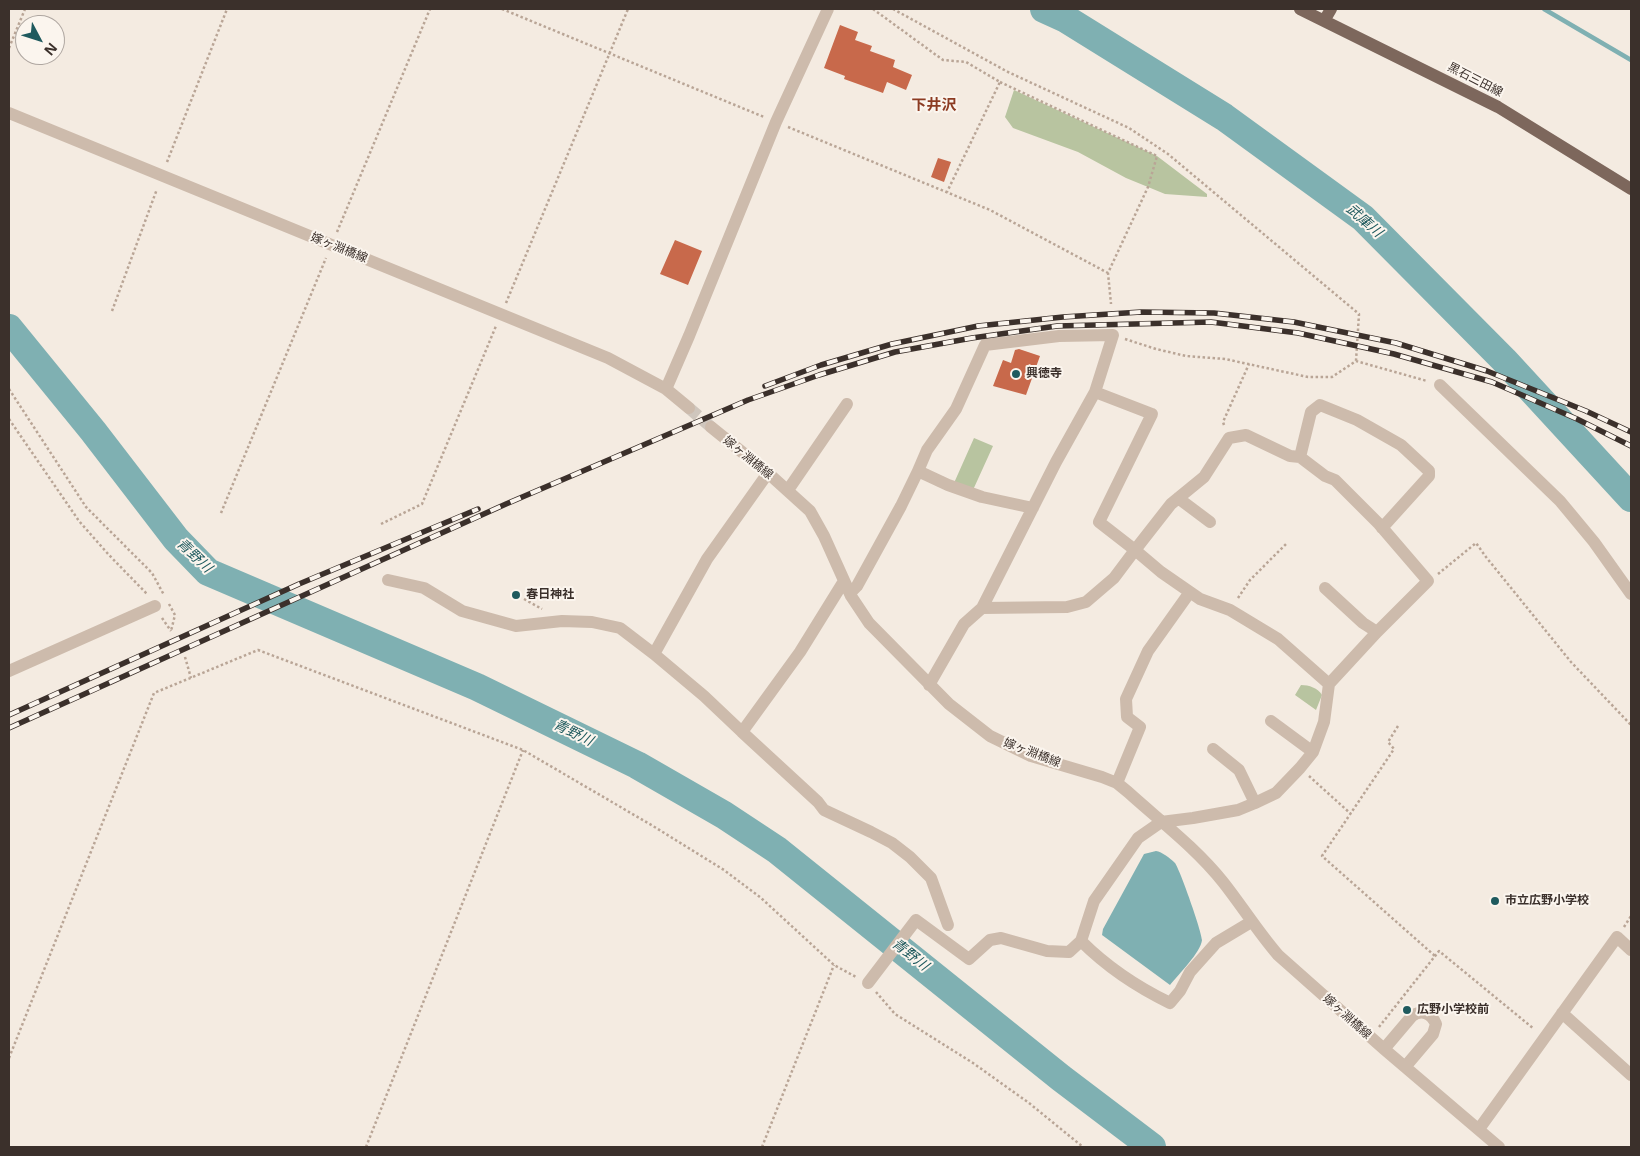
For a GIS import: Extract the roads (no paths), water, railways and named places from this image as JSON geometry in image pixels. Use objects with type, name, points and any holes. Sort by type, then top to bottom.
[{"type":"main road","name":"黒石三田線","points":[[1300,9],[1498,107],[1631,189]]},
{"type":"main road","points":[[1324,21],[1331,9]]},
{"type":"street","points":[[666,389],[776,122],[828,9]]},
{"type":"street","name":"嫁ヶ淵橋線","points":[[9,113],[608,358],[666,389],[688,408]]},
{"type":"street","points":[[850,593],[857,586],[918,472],[927,450],[956,410],[984,345],[1059,336],[1113,335],[1095,392],[982,608],[964,624],[930,685]]},
{"type":"street","points":[[1440,385],[1560,501],[1594,542],[1631,594]]},
{"type":"street","points":[[1095,392],[1152,414],[1099,522],[1161,572],[1200,599],[1230,610],[1278,639],[1330,684]]},
{"type":"street","points":[[788,490],[847,404]]},
{"type":"street","points":[[1300,457],[1311,412],[1320,405],[1357,420],[1401,445],[1429,471],[1429,476],[1382,528]]},
{"type":"street","name":"嫁ヶ淵橋線","points":[[711,427],[768,473],[810,511],[850,593],[869,623],[949,704],[990,736],[1032,756],[1117,783],[1202,858],[1223,882],[1278,956],[1405,1066]]},
{"type":"street","points":[[868,983],[916,920],[969,959],[990,940],[1001,938],[1047,951],[1069,952],[1081,940],[1094,901],[1138,838],[1161,822],[1238,810],[1276,793],[1313,752],[1324,722],[1330,684],[1377,632],[1428,581],[1382,528],[1335,480],[1325,476],[1300,457],[1290,456],[1246,435],[1229,438],[1204,477],[1171,504],[1114,578],[1086,602],[1067,607],[982,608]]},
{"type":"street","points":[[918,472],[982,496],[1033,508]]},
{"type":"street","points":[[654,654],[707,559],[768,473]]},
{"type":"street","points":[[1178,498],[1210,522]]},
{"type":"street","points":[[388,580],[424,588],[462,610],[516,626],[592,622],[620,628],[704,696],[818,802],[824,810],[892,843],[910,857],[931,878],[948,925]]},
{"type":"street","points":[[742,732],[800,652],[844,581]]},
{"type":"street","points":[[1325,588],[1363,623],[1377,632]]},
{"type":"street","points":[[1117,783],[1140,728],[1127,717],[1126,699],[1148,651],[1190,592]]},
{"type":"street","points":[[9,671],[155,606]]},
{"type":"street","points":[[1271,722],[1313,752]]},
{"type":"street","points":[[1213,749],[1240,770],[1255,803]]},
{"type":"street","points":[[1081,940],[1094,954],[1115,971],[1140,988],[1170,1003],[1180,991],[1190,972],[1216,943],[1251,922]]},
{"type":"street","points":[[1479,1129],[1616,937],[1631,950]]},
{"type":"street","points":[[1384,1049],[1416,1013],[1423,1012],[1431,1016],[1436,1024],[1433,1034],[1405,1066],[1499,1147]]},
{"type":"street","points":[[1562,1014],[1631,1075]]},
{"type":"water","points":[[1156,851],[1168,857],[1178,868],[1195,914],[1202,940],[1194,957],[1170,985],[1102,935],[1103,929],[1144,854]]},
{"type":"waterway","name":"武庫川","points":[[1044,9],[1066,19],[1224,117],[1363,218],[1504,360],[1631,498]]},
{"type":"waterway","points":[[1544,9],[1631,60]]},
{"type":"waterway","name":"青野川","points":[[9,328],[93,431],[176,539],[208,572],[477,687],[637,765],[724,815],[777,850],[1061,1078],[1152,1147]]},
{"type":"tunnel","points":[[689,408],[711,427]]},
{"type":"railway","points":[[765,386],[821,365],[892,344],[978,326],[1063,317],[1141,312],[1214,313],[1294,322],[1396,343],[1487,371],[1586,411],[1631,432]]},
{"type":"railway","points":[[9,728],[506,504],[748,400],[819,375],[895,352],[972,338],[1057,326],[1211,322],[1298,333],[1394,354],[1492,382],[1577,419],[1631,446]]},
{"type":"railway","points":[[9,715],[299,584],[478,509]]},
{"type":"place","name":"興徳寺","points":[[1016,374]]},
{"type":"place","name":"春日神社","points":[[516,595]]},
{"type":"place","name":"市立広野小学校","points":[[1495,901]]},
{"type":"place","name":"広野小学校前","points":[[1407,1010]]},
{"type":"district","name":"下井沢","points":[[934,106]]}]
